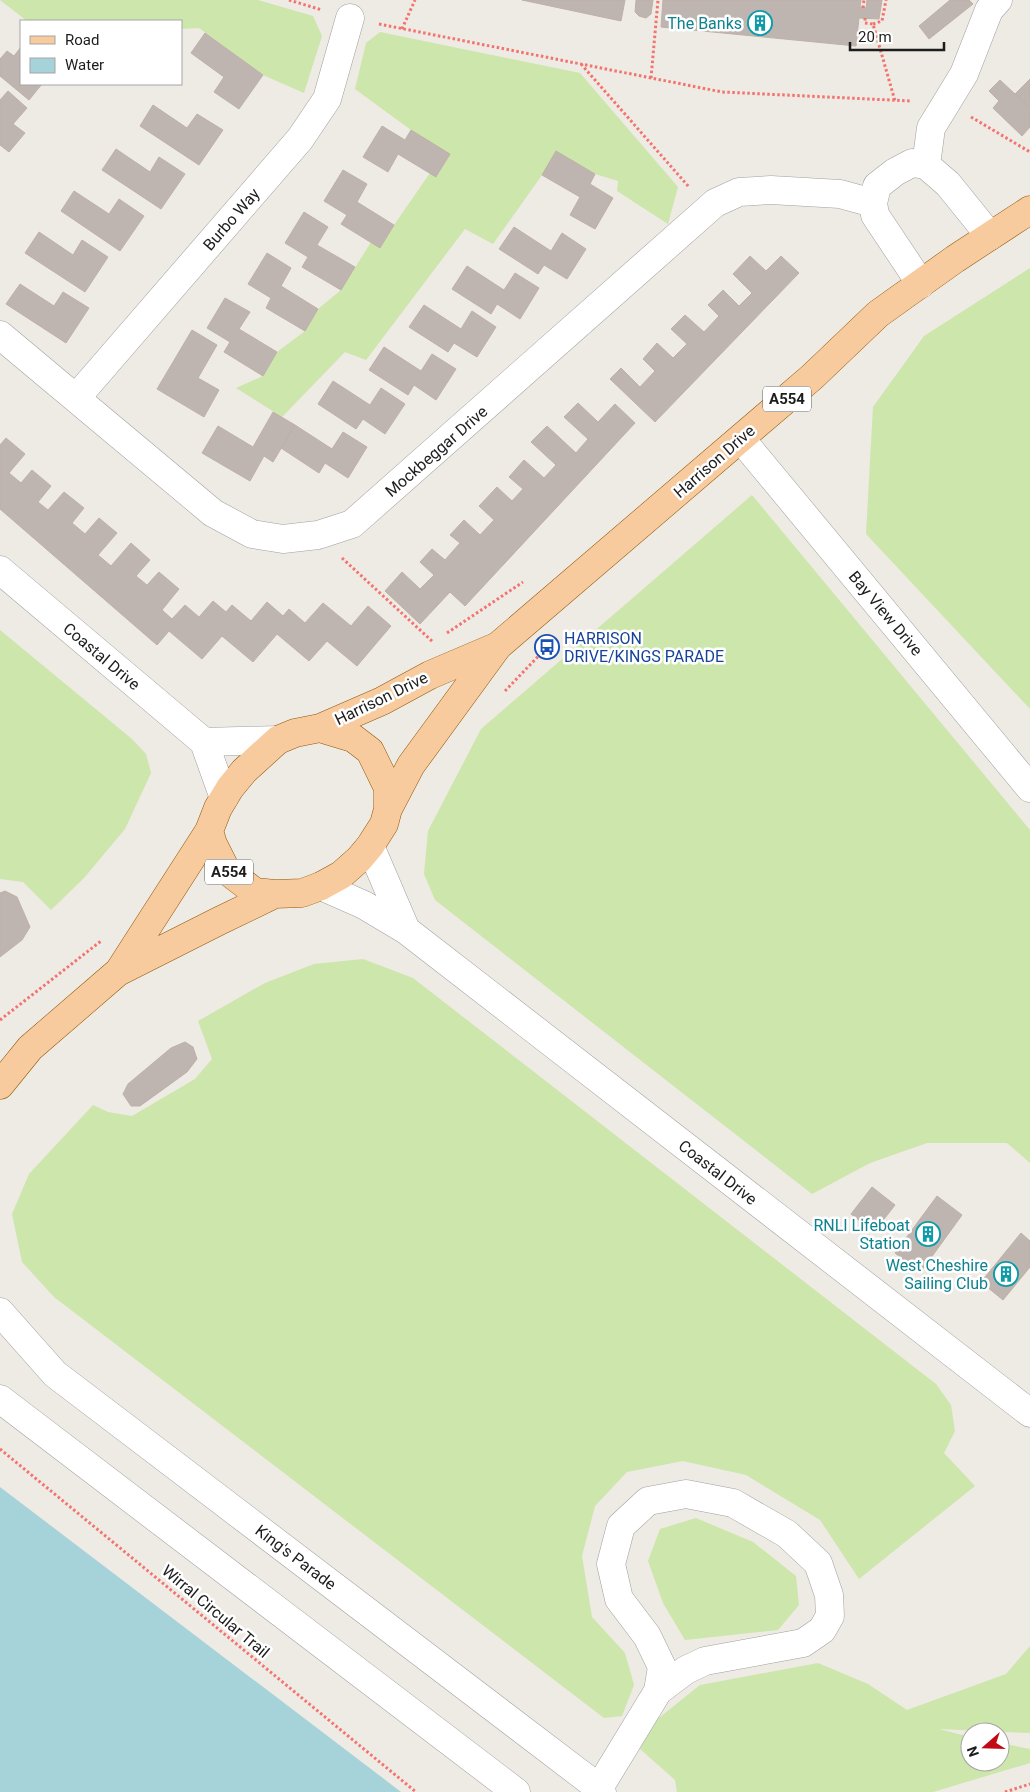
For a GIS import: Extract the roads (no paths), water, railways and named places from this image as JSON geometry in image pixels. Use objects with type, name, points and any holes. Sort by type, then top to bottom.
[{"type":"main road","name":"Harrison Drive","points":[[388,809],[411,765],[498,646],[812,377],[878,314],[1030,210]]},
{"type":"main road","name":"Harrison Drive","points":[[320,728],[382,701],[456,663],[498,646]]},
{"type":"main road","name":"A554","points":[[118,972],[209,831],[224,798],[244,770],[278,740],[295,733],[320,728],[353,738],[370,751],[388,788],[388,809],[384,824],[370,846],[359,859],[340,875],[321,886],[302,893],[275,894],[255,892],[226,870],[212,844],[209,831]]},
{"type":"main road","name":"A554","points":[[0,1085],[30,1048],[118,972],[275,894]]},
{"type":"main road","name":"A554","points":[[0,1060],[30,1048]]},
{"type":"street","points":[[926,165],[931,128],[964,74],[989,10],[998,0]]},
{"type":"street","name":"Burbo Way","points":[[76,398],[300,139],[327,99],[350,18]]},
{"type":"street","points":[[921,284],[875,215],[873,203],[878,186],[895,172],[912,163],[926,165],[948,184],[990,236]]},
{"type":"street","name":"Mockbeggar Drive","points":[[0,335],[213,513],[252,534],[283,539],[318,535],[352,524],[715,203],[740,192],[772,190],[840,194],[873,203]]},
{"type":"street","name":"Bay View Drive","points":[[741,439],[1030,788]]},
{"type":"street","name":"Coastal Drive","points":[[0,570],[204,742]]},
{"type":"street","points":[[224,798],[204,742],[278,740]]},
{"type":"street","points":[[370,846],[406,930]]},
{"type":"street","name":"Coastal Drive","points":[[321,886],[364,904],[406,930],[1030,1413]]},
{"type":"street","name":"King's Parade","points":[[0,1312],[55,1374],[600,1790]]},
{"type":"street","points":[[0,1398],[516,1792]]},
{"type":"street","points":[[600,1790],[658,1691],[662,1668],[647,1636],[619,1599],[611,1564],[621,1526],[648,1501],[686,1494],[733,1503],[787,1534],[818,1563],[829,1595],[830,1616],[822,1630],[803,1643],[705,1662],[686,1670],[658,1691]]},
{"type":"water","points":[[0,1487],[388,1782],[401,1792],[0,1792]]},
{"type":"place","name":"The Banks","points":[[760,23]]},
{"type":"place","name":"HARRISON DRIVE/KINGS PARADE","points":[[547,647]]},
{"type":"place","name":"RNLI Lifeboat Station","points":[[928,1234]]},
{"type":"place","name":"West Cheshire Sailing Club","points":[[1006,1274]]}]
